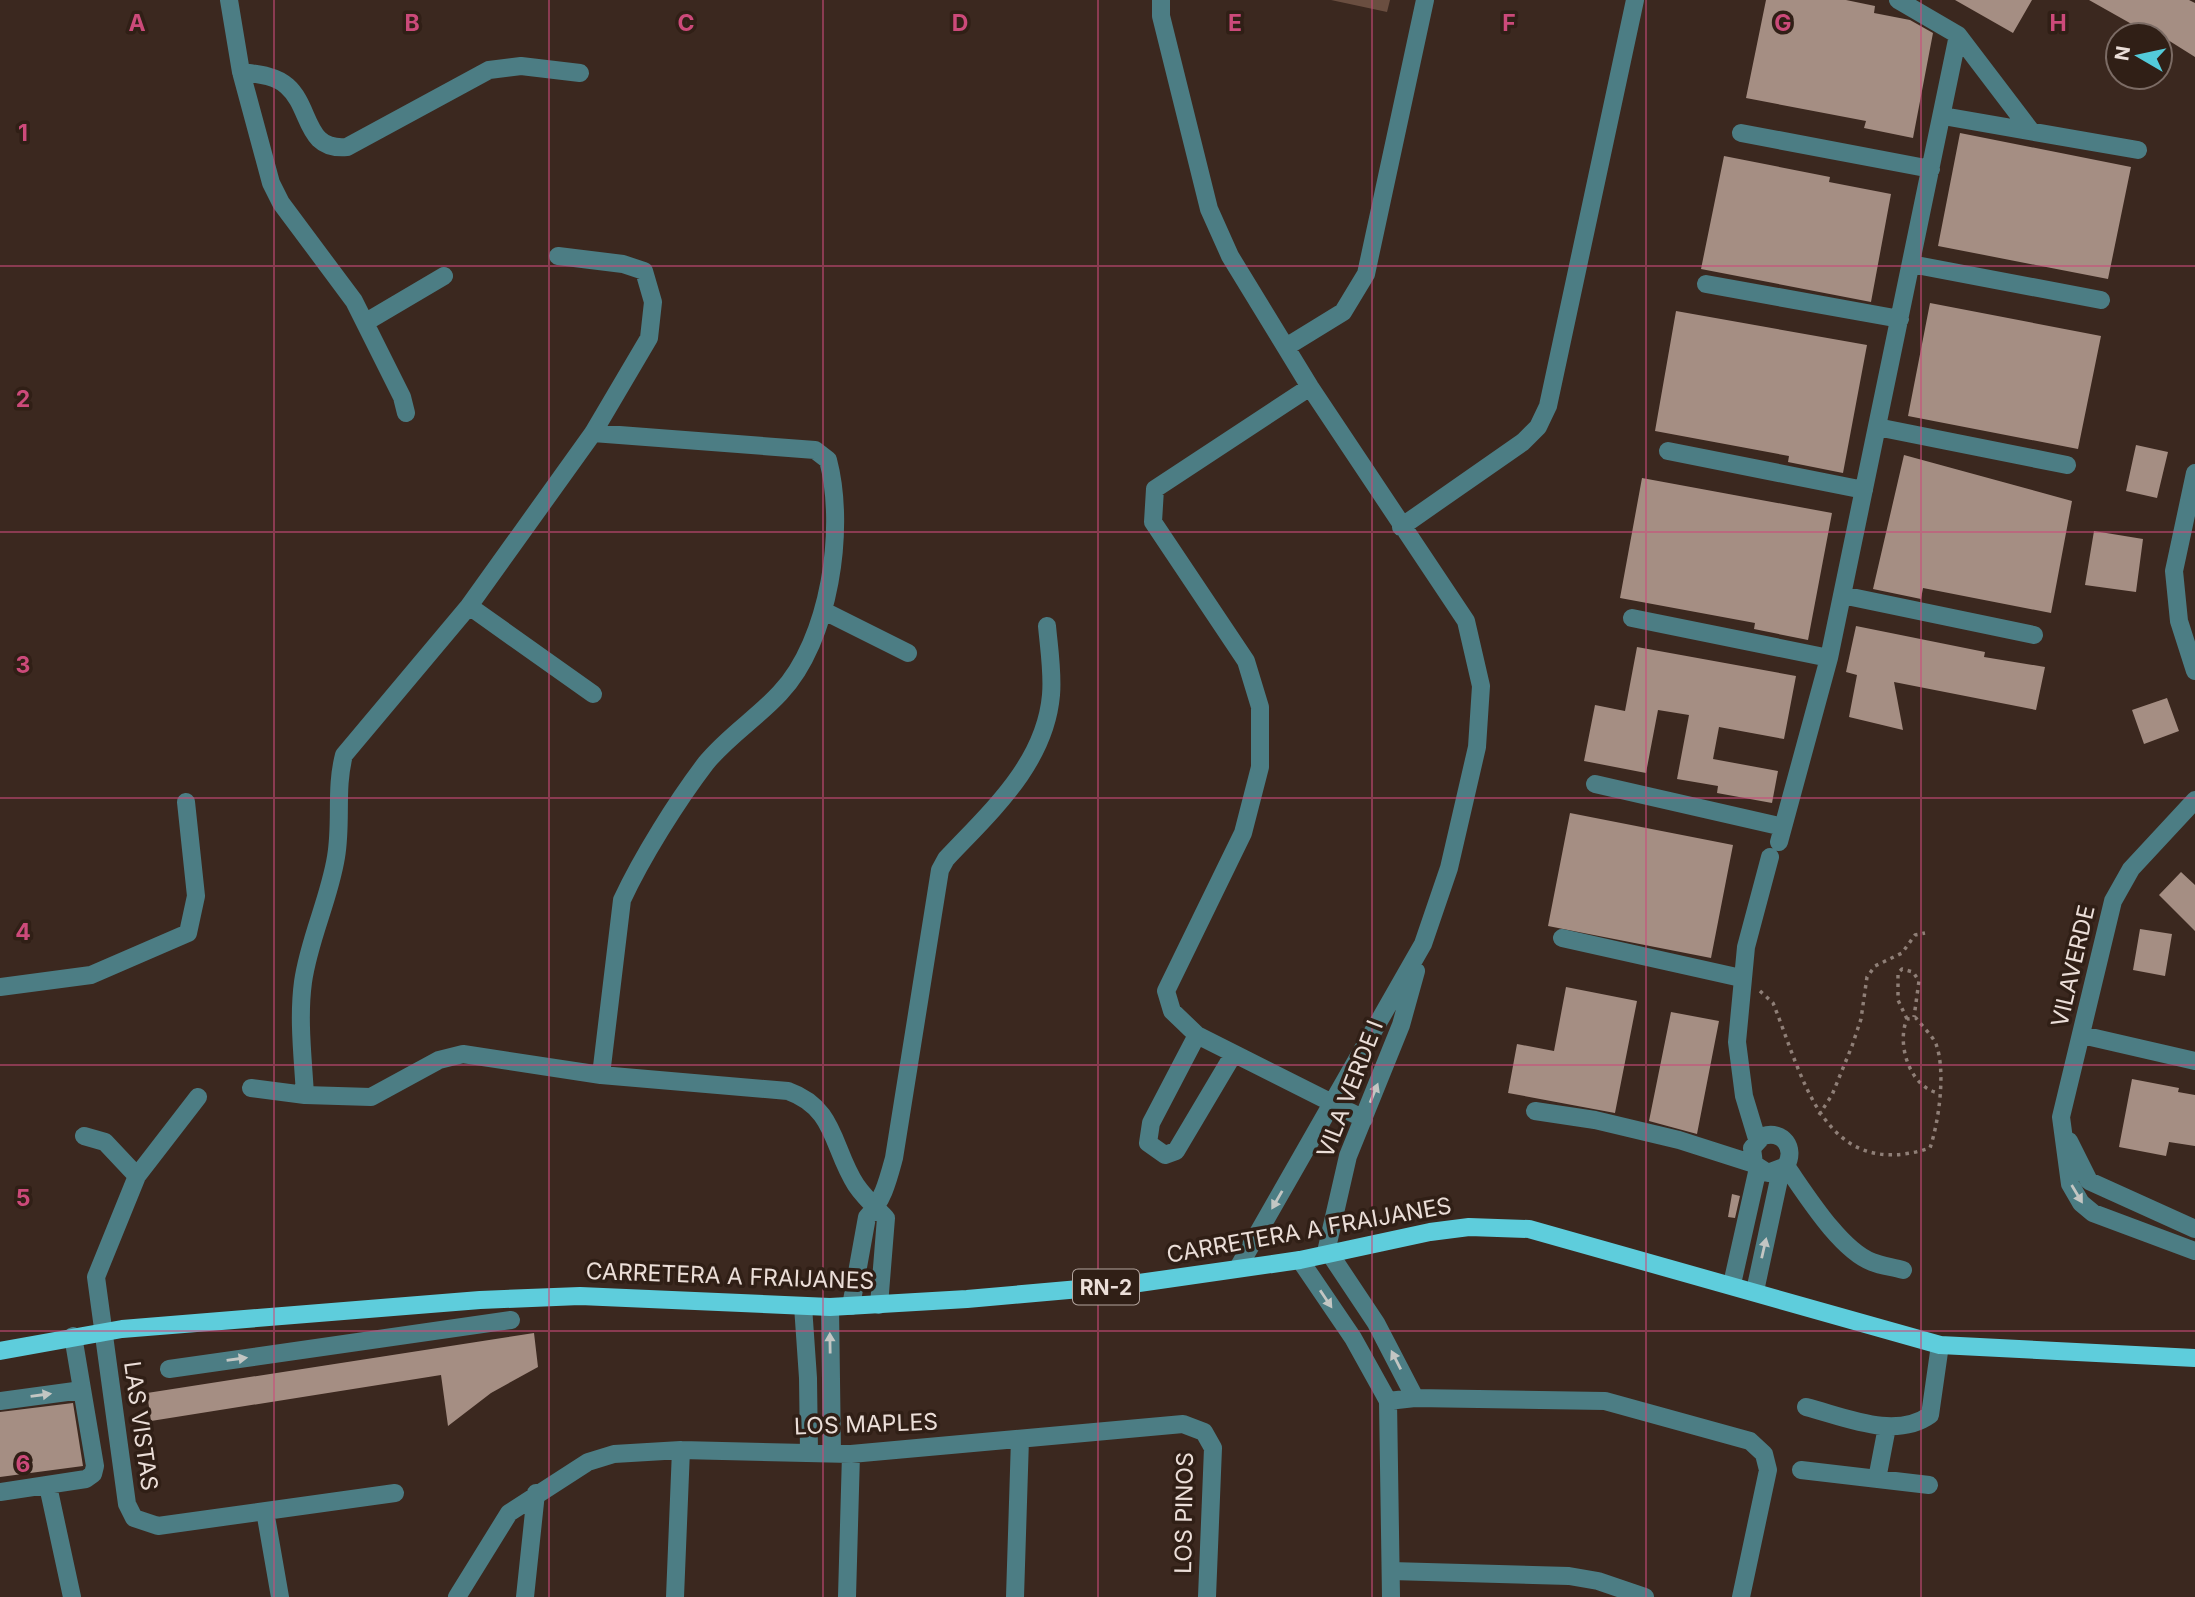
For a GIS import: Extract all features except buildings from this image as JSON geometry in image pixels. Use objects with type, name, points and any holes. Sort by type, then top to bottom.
[{"type":"main road","name":"CARRETERA A FRAIJANES","points":[[0,1351],[73,1336],[480,1300],[580,1296],[830,1307],[1125,1285],[1300,1260],[1327,1252],[1469,1227],[1529,1228],[1940,1345],[2195,1358]]},
{"type":"street","points":[[229,0],[241,72],[271,183],[281,203],[354,301],[402,397],[405,413]]},
{"type":"street","points":[[1161,0],[1161,16],[1209,209],[1230,256],[1310,387],[1466,621],[1481,686],[1477,747],[1449,869],[1423,944],[1238,1268]]},
{"type":"street","points":[[1286,346],[1343,312],[1366,274],[1426,0]]},
{"type":"street","points":[[1401,527],[1523,443],[1538,427],[1548,406],[1635,0]]},
{"type":"street","points":[[1898,0],[1958,35],[2031,131]]},
{"type":"street","points":[[1732,1284],[1756,1166],[1752,1153],[1757,1139],[1744,1096],[1737,1042],[1746,947],[1829,659],[1958,35]]},
{"type":"street","points":[[241,72],[269,76],[287,86],[317,138],[335,148],[347,147],[489,70],[521,66],[580,73]]},
{"type":"street","points":[[1943,117],[2138,150]]},
{"type":"street","points":[[1741,134],[1931,170]]},
{"type":"street","points":[[306,1095],[301,1009],[303,980],[312,942],[331,888],[337,852],[338,776],[344,755],[469,606],[593,433],[649,338],[653,302],[644,271],[623,264],[558,256]]},
{"type":"street","points":[[1912,264],[2101,300]]},
{"type":"street","points":[[366,322],[444,276]]},
{"type":"street","points":[[1706,284],[1900,318]]},
{"type":"street","points":[[1310,387],[1155,489],[1153,522],[1246,661],[1260,707],[1260,767],[1242,833],[1212,901],[1176,965],[1166,991],[1172,1011],[1197,1035],[1364,1119]]},
{"type":"street","points":[[1877,427],[2067,465]]},
{"type":"street","points":[[593,433],[815,450],[828,460],[832,475],[834,548],[824,611],[796,669],[781,692],[735,733],[706,764],[633,877],[622,900],[601,1075]]},
{"type":"street","points":[[1668,451],[1864,490]]},
{"type":"street","points":[[2195,473],[2174,571],[2179,621],[2195,670]]},
{"type":"street","points":[[1843,595],[2034,635]]},
{"type":"street","points":[[469,606],[593,694]]},
{"type":"street","points":[[824,611],[908,653]]},
{"type":"street","points":[[1632,618],[1829,659]]},
{"type":"street","points":[[851,1306],[867,1217],[876,1208],[894,1158],[940,870],[946,859],[1013,786],[1036,749],[1051,696],[1047,626]]},
{"type":"street","points":[[1595,784],[1777,842]]},
{"type":"street","name":"VILAVERDE","points":[[2195,800],[2131,869],[2113,901],[2064,1106],[2062,1129],[2070,1184],[2081,1203],[2106,1219],[2195,1251]]},
{"type":"street","points":[[0,987],[91,975],[188,933],[195,896],[186,802]]},
{"type":"street","points":[[1562,937],[1741,983]]},
{"type":"street","name":"VILA VERDE I","points":[[1327,1252],[1348,1156],[1401,1025],[1423,944]]},
{"type":"street","points":[[1197,1035],[1151,1123],[1148,1143],[1165,1154],[1176,1151],[1233,1055]]},
{"type":"street","points":[[2082,1035],[2195,1061]]},
{"type":"street","points":[[251,1088],[306,1095],[371,1097],[439,1060],[463,1054],[601,1075],[788,1091],[807,1098],[825,1119],[856,1185],[886,1218],[879,1305]]},
{"type":"street","points":[[102,1333],[96,1277],[137,1176],[198,1097]]},
{"type":"street","points":[[1535,1111],[1666,1137],[1756,1166],[1768,1173],[1784,1168]]},
{"type":"street","points":[[2062,1129],[2088,1181],[2195,1228]]},
{"type":"street","points":[[1755,1291],[1784,1168],[1791,1154],[1787,1141],[1776,1134],[1757,1139]]},
{"type":"street","points":[[84,1136],[105,1142],[137,1176]]},
{"type":"street","points":[[1784,1168],[1849,1246],[1870,1262],[1903,1270]]},
{"type":"street","points":[[1327,1252],[1376,1323],[1415,1398]]},
{"type":"street","points":[[1300,1260],[1353,1338],[1388,1401],[1391,1597]]},
{"type":"street","points":[[480,1300],[483,1324]]},
{"type":"street","points":[[803,1306],[809,1452]]},
{"type":"street","points":[[830,1307],[832,1453]]},
{"type":"street","points":[[169,1369],[511,1320]]},
{"type":"street","name":"LAS VISTAS","points":[[102,1333],[116,1412],[127,1504],[134,1518],[158,1526],[395,1493]]},
{"type":"street","points":[[0,1492],[86,1479],[94,1472],[73,1336]]},
{"type":"street","points":[[1806,1407],[1887,1427],[1914,1426],[1930,1415],[1940,1345]]},
{"type":"street","points":[[0,1401],[82,1390]]},
{"type":"street","points":[[1388,1401],[1415,1398],[1605,1401],[1750,1441],[1764,1454],[1768,1470],[1741,1597]]},
{"type":"street","name":"LOS MAPLES","points":[[457,1597],[480,1555],[509,1513],[536,1493],[588,1462],[614,1454],[681,1450],[851,1454],[1183,1424],[1204,1432]]},
{"type":"street","points":[[1877,1479],[1887,1427]]},
{"type":"street","name":"LOS PINOS","points":[[1204,1432],[1213,1447],[1207,1597]]},
{"type":"street","points":[[1015,1597],[1020,1439]]},
{"type":"street","points":[[675,1597],[681,1450]]},
{"type":"street","points":[[847,1597],[851,1454]]},
{"type":"street","points":[[1801,1470],[1929,1485]]},
{"type":"street","points":[[48,1486],[72,1597]]},
{"type":"street","points":[[525,1597],[536,1493]]},
{"type":"street","points":[[265,1511],[280,1597]]},
{"type":"street","points":[[1391,1571],[1569,1576],[1598,1581],[1645,1597]]},
{"type":"path","points":[[1819,1115],[1832,1094],[1852,1046],[1861,1019],[1867,977],[1875,966],[1902,953],[1915,935],[1925,933]]},
{"type":"path","points":[[1741,983],[1755,988],[1773,1003],[1819,1115],[1838,1138],[1877,1153],[1913,1153],[1930,1148],[1940,1093],[1936,1044],[1914,1017],[1919,981],[1913,972],[1902,969],[1898,973],[1898,1000],[1907,1019],[1902,1031],[1906,1056],[1914,1075],[1929,1091],[1940,1093]]},
{"type":"path","points":[[1907,1019],[1914,1017]]},
{"type":"shaded area","points":[[1331,0],[1390,0],[1387,12]]}]
